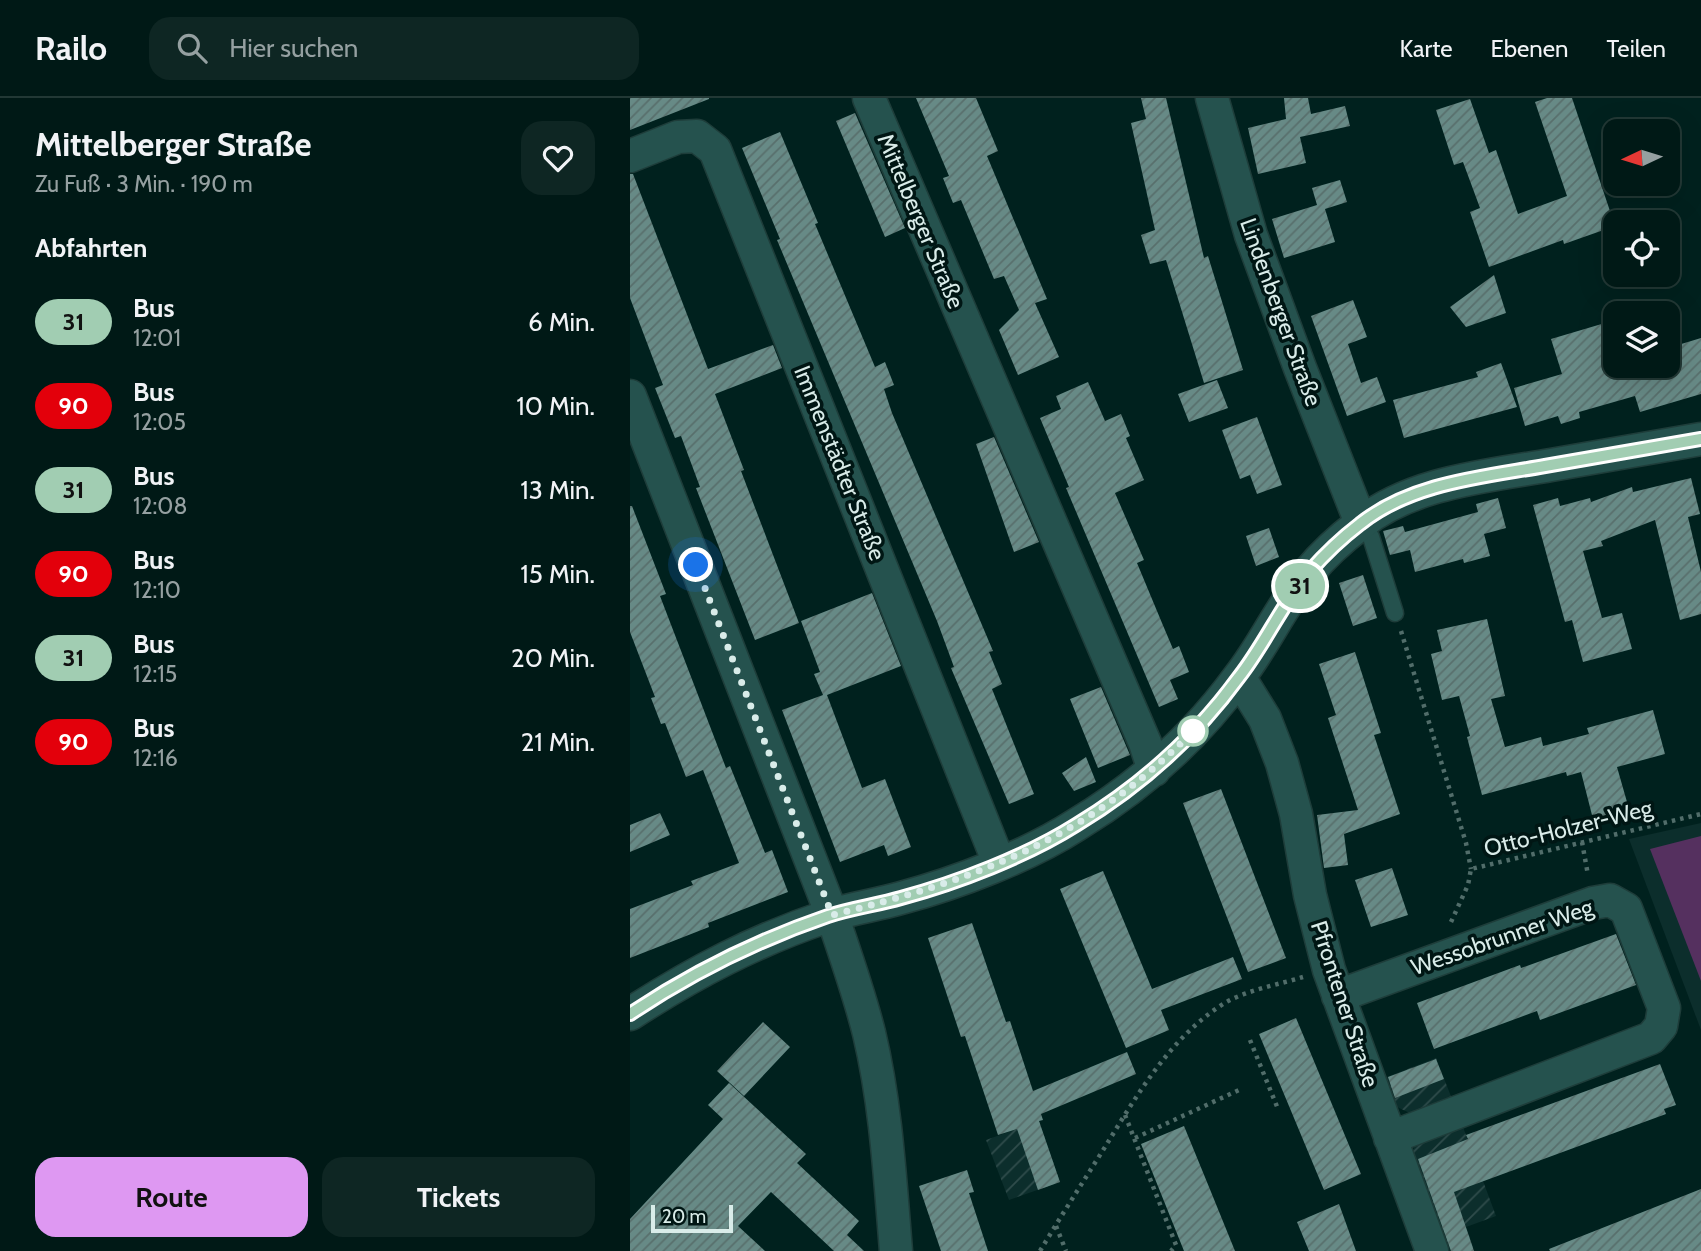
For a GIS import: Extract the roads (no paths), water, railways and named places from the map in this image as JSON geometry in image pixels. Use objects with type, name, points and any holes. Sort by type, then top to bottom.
[{"type":"street","name":"Mittelberger Straße","points":[[869,98],[1145,743],[1154,770]]},
{"type":"street","name":"Lindenberger Straße","points":[[1212,98],[1251,235],[1361,523]]},
{"type":"street","name":"Immenstädter Straße","points":[[630,156],[678,137],[697,136],[715,150],[999,863]]},
{"type":"street","points":[[630,397],[832,915],[869,1033],[882,1097],[896,1251]]},
{"type":"street","points":[[630,1014],[681,980],[759,941],[832,915],[903,898],[999,863],[1075,827],[1154,770],[1191,733],[1239,677],[1310,571],[1361,523],[1395,502],[1428,489],[1501,473],[1701,439]]},
{"type":"street","name":"Pfrontener Straße","points":[[1239,677],[1265,719],[1282,763],[1296,814],[1310,895],[1334,983],[1432,1251]]},
{"type":"street","name":"Wessobrunner Weg","points":[[1334,983],[1610,900],[1626,909],[1664,1008],[1661,1026],[1651,1038],[1390,1138]]},
{"type":"lane","points":[[1361,523],[1371,537],[1395,614]]}]
